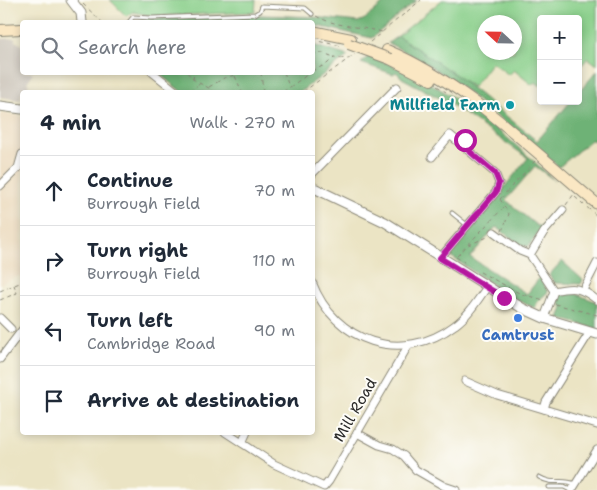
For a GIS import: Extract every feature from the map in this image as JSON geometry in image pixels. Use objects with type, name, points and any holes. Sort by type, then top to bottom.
[{"type":"main road","points":[[0,30],[20,29]]},
{"type":"main road","points":[[315,32],[388,54],[423,67],[467,96],[597,204]]},
{"type":"main road","points":[[0,34],[20,34]]},
{"type":"main road","points":[[315,38],[349,43]]},
{"type":"main road","points":[[388,54],[480,112],[597,210]]},
{"type":"street","points":[[71,1],[81,13],[82,20]]},
{"type":"street","points":[[156,75],[174,90]]},
{"type":"street","points":[[315,169],[398,87]]},
{"type":"street","points":[[0,106],[20,109]]},
{"type":"street","points":[[432,157],[450,135],[463,142],[495,173],[499,183],[496,192],[440,258]]},
{"type":"street","points":[[0,186],[18,168],[20,161]]},
{"type":"street","points":[[315,190],[385,222],[522,308],[544,318],[593,333],[546,402],[544,408]]},
{"type":"street","points":[[530,255],[544,232],[563,210]]},
{"type":"street","points":[[497,234],[520,251],[530,255],[554,290]]},
{"type":"street","points":[[583,290],[597,263]]},
{"type":"street","points":[[315,296],[333,318],[348,330],[374,342],[408,346],[430,340],[453,327],[472,308],[487,287]]},
{"type":"street","points":[[554,290],[567,288],[583,290],[597,300]]},
{"type":"street","points":[[544,318],[554,290]]},
{"type":"street","points":[[0,318],[11,329]]},
{"type":"street","points":[[0,359],[20,333]]},
{"type":"street","name":"Mill Road","points":[[242,443],[274,464],[324,487],[358,433],[408,346]]},
{"type":"street","points":[[465,381],[497,395],[597,425]]},
{"type":"street","points":[[358,433],[379,445],[394,449],[404,456],[416,470],[444,486],[454,487]]},
{"type":"street","points":[[230,435],[242,443],[246,435]]},
{"type":"street","points":[[572,488],[597,450]]},
{"type":"lane","points":[[131,20],[137,16],[152,18],[255,14],[260,11],[262,6],[305,8],[312,14]]},
{"type":"lane","points":[[452,213],[467,225]]},
{"type":"lane","points":[[538,477],[546,482],[567,481],[572,488]]},
{"type":"lane","points":[[549,487],[572,488]]},
{"type":"path","points":[[71,1],[78,1],[86,5],[100,20]]},
{"type":"path","points":[[312,14],[339,24],[383,32]]},
{"type":"path","points":[[315,38],[349,43]]},
{"type":"path","points":[[315,54],[323,53],[348,59]]},
{"type":"path","points":[[315,70],[327,64],[334,57]]},
{"type":"path","points":[[189,75],[193,81],[212,90]]},
{"type":"path","points":[[193,81],[194,75]]},
{"type":"path","points":[[261,75],[262,90]]},
{"type":"path","points":[[285,75],[290,88]]},
{"type":"path","points":[[286,90],[308,75]]},
{"type":"path","points":[[209,88],[224,78],[235,76],[241,90]]},
{"type":"path","points":[[432,83],[446,92]]},
{"type":"path","points":[[192,90],[200,84]]},
{"type":"path","points":[[467,245],[497,234],[509,214],[500,199],[536,161]]},
{"type":"path","points":[[563,210],[574,195],[597,216]]},
{"type":"path","points":[[450,264],[504,208]]},
{"type":"path","points":[[478,272],[521,294],[560,306],[597,314]]},
{"type":"path","points":[[0,291],[20,283]]},
{"type":"path","points":[[0,300],[17,294],[14,286]]},
{"type":"shaded area","points":[[15,38],[15,41],[20,44],[20,75],[32,75],[27,83],[29,84],[26,90],[20,90],[20,100],[0,97],[0,39]]},
{"type":"shaded area","points":[[0,113],[20,116],[20,276],[0,284]]},
{"type":"green space","points":[[110,0],[256,0],[255,12],[154,16],[133,12],[126,16]]},
{"type":"green space","points":[[387,0],[417,0],[372,38],[315,25],[315,20],[141,19],[258,15],[313,17],[358,22],[365,19]]},
{"type":"green space","points":[[442,0],[597,0],[597,65],[588,58],[582,65],[582,15],[537,15],[537,83],[535,82],[532,85],[514,70],[509,75],[492,62],[473,87],[398,36]]},
{"type":"green space","points":[[398,36],[456,75],[537,141],[568,105],[582,105],[582,88],[597,71],[597,141],[591,140],[559,167],[451,79],[388,43]]},
{"type":"green space","points":[[315,46],[348,56],[303,90],[179,90],[161,75],[315,75]]},
{"type":"green space","points":[[369,56],[416,76],[475,112],[508,138],[554,180],[535,166],[506,200],[537,226],[543,226],[529,246],[522,246],[496,227],[470,257],[527,294],[540,277],[548,292],[538,301],[535,308],[514,299],[449,255],[528,158],[452,105],[402,78],[396,72],[393,74],[361,63]]},
{"type":"green space","points":[[562,261],[583,280],[581,284],[555,283],[549,275]]},
{"type":"green space","points":[[566,290],[597,302],[597,329],[559,318],[563,308],[556,297]]},
{"type":"place","name":"Millfield Farm","points":[[510,105]]},
{"type":"place","name":"Camtrust","points":[[518,318]]},
{"type":"route","points":[[465,140],[461,144],[495,173],[499,183],[496,192],[440,258],[504,298]]}]
